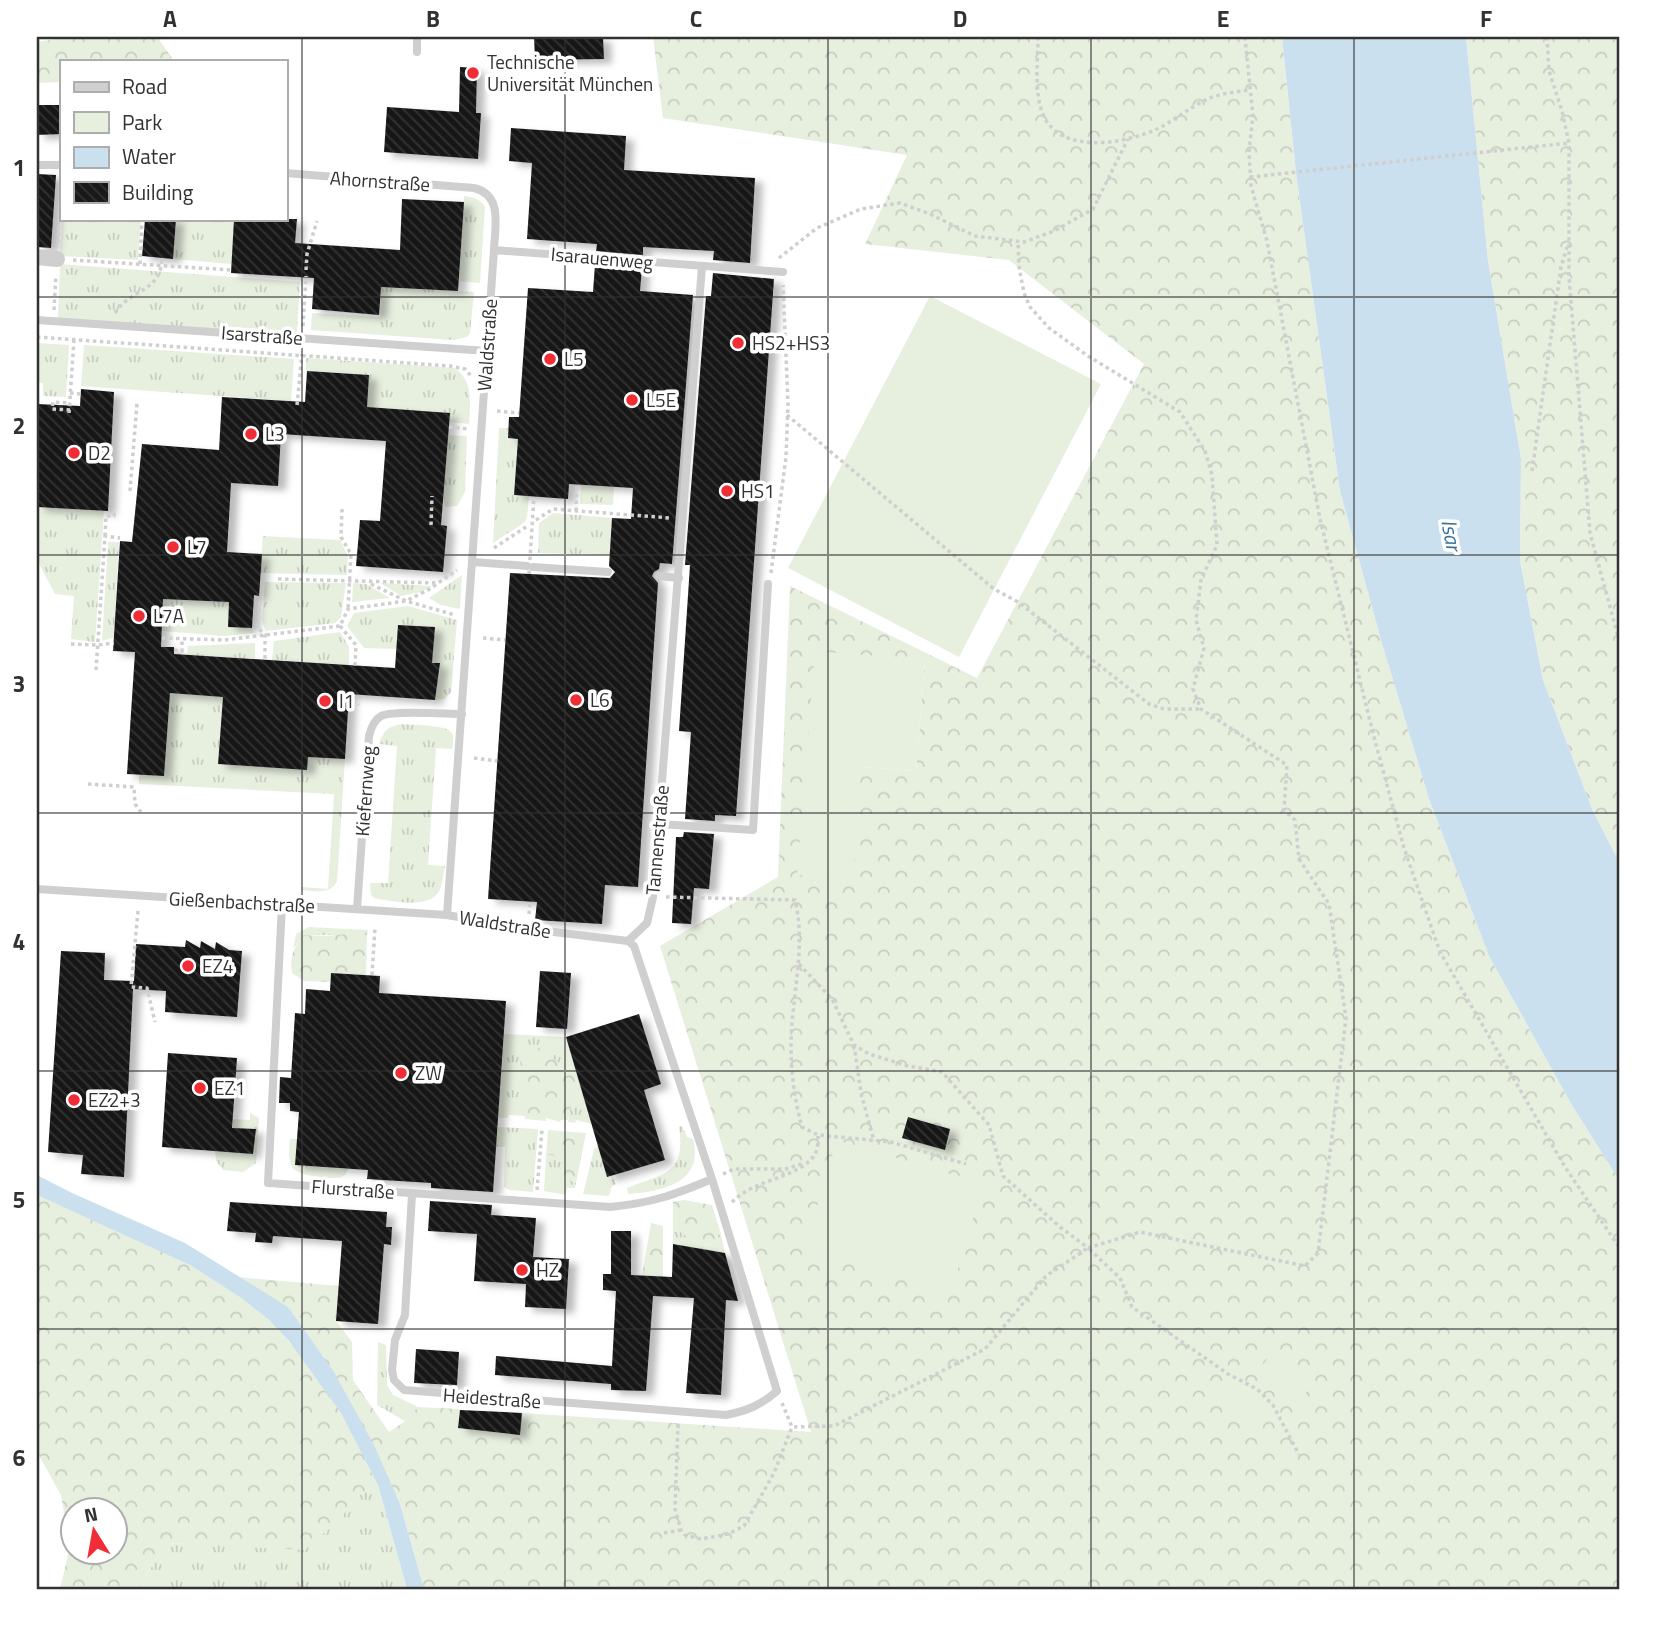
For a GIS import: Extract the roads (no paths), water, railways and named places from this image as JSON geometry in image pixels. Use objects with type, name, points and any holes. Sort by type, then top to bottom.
[{"type":"street","points":[[37,257],[57,258]]},
{"type":"lane","points":[[417,37],[417,52]]},
{"type":"lane","points":[[37,165],[60,165]]},
{"type":"lane","name":"Ahornstraße","points":[[287,173],[485,190],[492,199],[495,213],[494,250]]},
{"type":"lane","name":"Isarauenweg","points":[[494,250],[783,272]]},
{"type":"lane","name":"Waldstraße","points":[[494,250],[447,915],[521,928],[628,941]]},
{"type":"lane","name":"Tannenstraße","points":[[628,941],[647,923],[653,897],[702,266]]},
{"type":"lane","name":"Isarstraße","points":[[37,320],[487,351]]},
{"type":"lane","points":[[470,562],[530,569],[608,572]]},
{"type":"lane","points":[[659,576],[679,578]]},
{"type":"lane","points":[[659,824],[753,830],[768,584]]},
{"type":"lane","name":"Kiefernweg","points":[[357,909],[369,736],[373,724],[381,716],[394,714],[462,714]]},
{"type":"lane","name":"Gießenbachstraße","points":[[37,889],[447,915]]},
{"type":"lane","name":"Flurstraße","points":[[282,905],[268,1183],[610,1206],[643,1204],[672,1196],[712,1179]]},
{"type":"lane","points":[[628,941],[634,946],[712,1179]]},
{"type":"lane","name":"Heidestraße","points":[[412,1194],[405,1315],[395,1340],[393,1360],[397,1386],[411,1392],[726,1415],[744,1412],[763,1404],[777,1391],[712,1179]]},
{"type":"water","name":"Isar","points":[[1282,37],[1466,37],[1488,261],[1521,459],[1520,561],[1543,680],[1592,809],[1619,862],[1619,1180],[1570,1102],[1489,956],[1429,799],[1381,640],[1340,491],[1296,173]]},
{"type":"water","points":[[37,1175],[185,1243],[288,1307],[334,1372],[374,1445],[400,1504],[424,1589],[407,1589],[378,1485],[341,1413],[289,1341],[243,1299],[190,1265],[37,1195]]},
{"type":"place","name":"Technische Universität München","points":[[473,73]]},
{"type":"place","name":"HS2+HS3","points":[[738,343]]},
{"type":"place","name":"L5","points":[[550,359]]},
{"type":"place","name":"L5E","points":[[632,400]]},
{"type":"place","name":"L3","points":[[251,434]]},
{"type":"place","name":"D2","points":[[74,453]]},
{"type":"place","name":"HS1","points":[[727,491]]},
{"type":"place","name":"L7","points":[[173,547]]},
{"type":"place","name":"L7A","points":[[139,616]]},
{"type":"place","name":"L6","points":[[576,700]]},
{"type":"place","name":"I1","points":[[325,701]]},
{"type":"place","name":"EZ4","points":[[188,966]]},
{"type":"place","name":"ZW","points":[[401,1073]]},
{"type":"place","name":"EZ1","points":[[200,1088]]},
{"type":"place","name":"EZ2+3","points":[[74,1100]]},
{"type":"place","name":"HZ","points":[[522,1270]]}]
